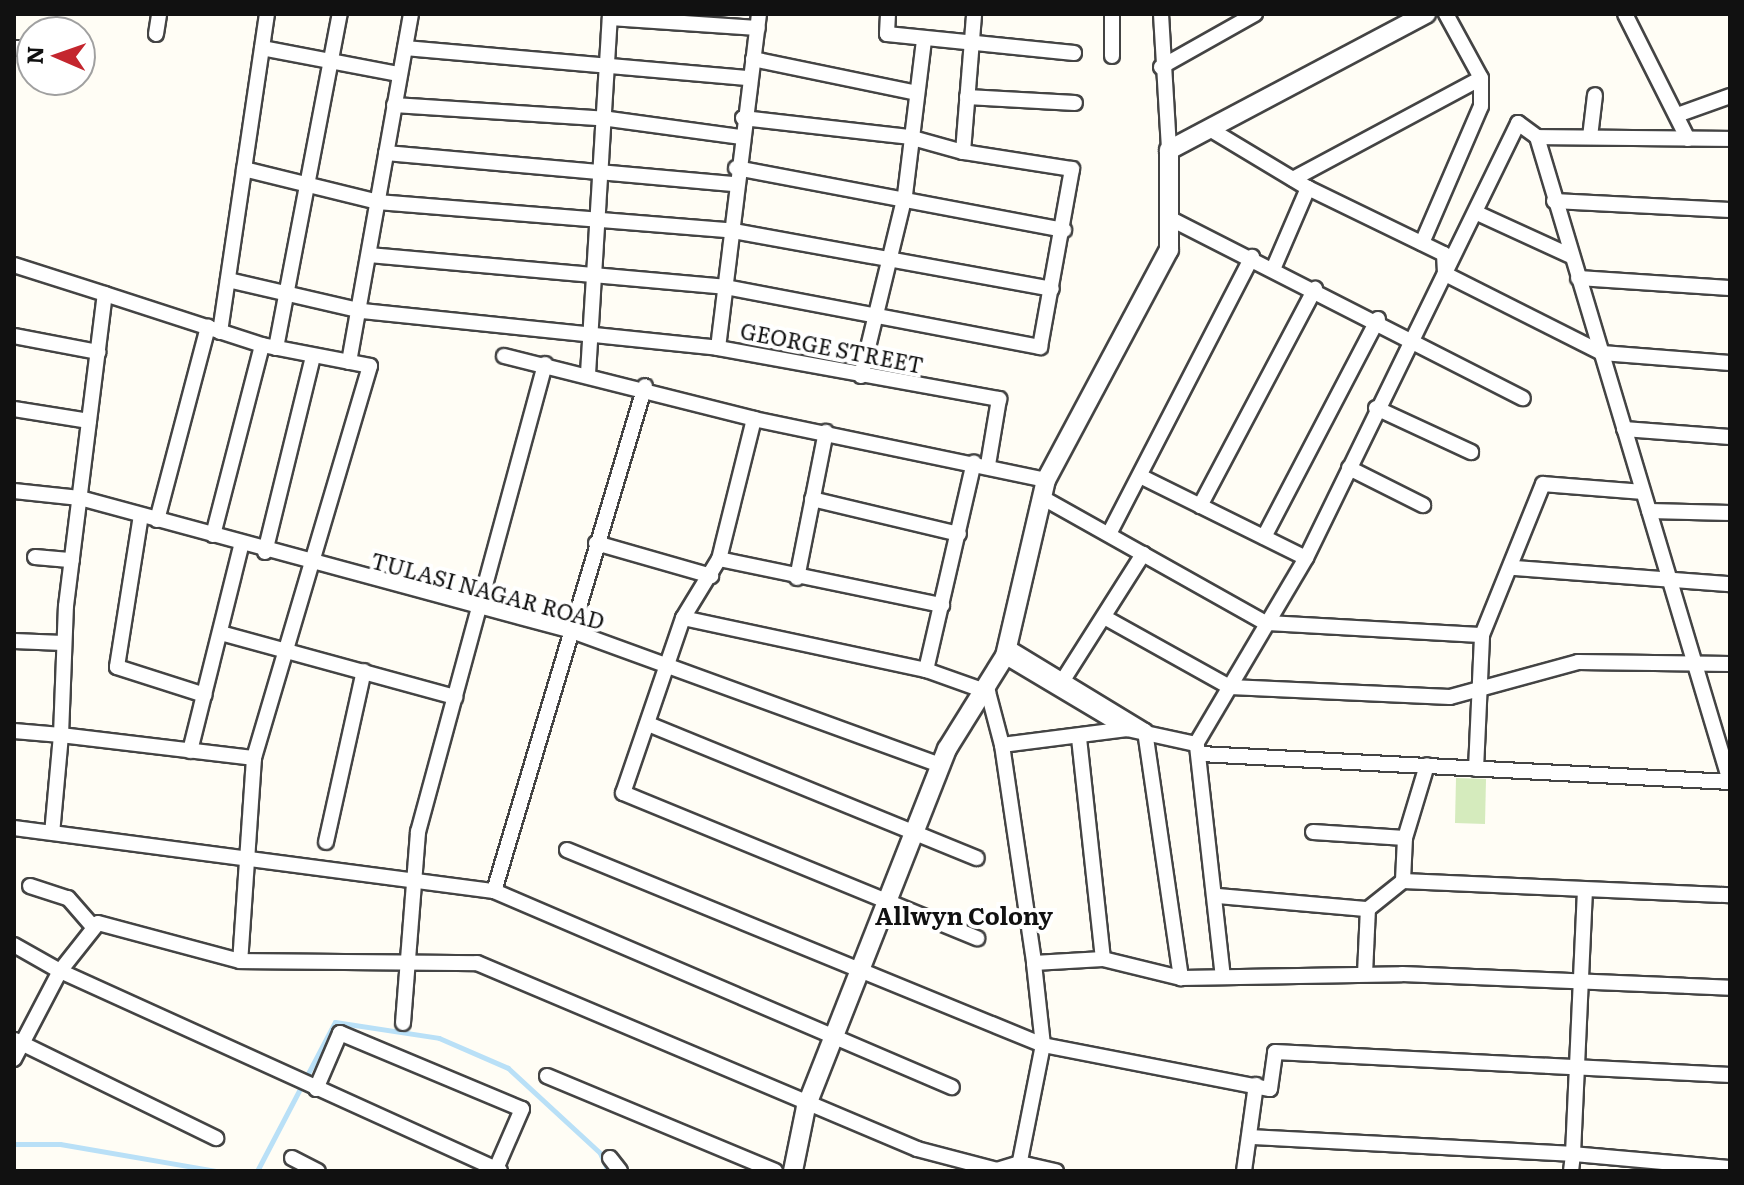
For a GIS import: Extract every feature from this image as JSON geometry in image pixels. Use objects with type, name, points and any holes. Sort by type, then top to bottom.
[{"type":"street","points":[[156,34],[159,14]]},
{"type":"street","points":[[157,520],[228,280],[267,14]]},
{"type":"street","points":[[213,535],[269,346],[289,292],[340,14]]},
{"type":"street","points":[[349,362],[362,311],[398,74],[411,14]]},
{"type":"street","points":[[888,14],[887,34],[972,48],[1074,53]]},
{"type":"street","points":[[963,152],[974,14]]},
{"type":"street","points":[[1112,14],[1112,56]]},
{"type":"street","points":[[793,1171],[806,1107],[941,765],[988,692],[1006,652],[1045,489],[1169,250],[1169,150],[1161,67],[1161,14]]},
{"type":"street","points":[[1161,67],[1255,14]]},
{"type":"street","points":[[1169,150],[1213,131],[1426,14]]},
{"type":"street","points":[[1422,243],[1481,106],[1481,78],[1446,14]]},
{"type":"street","points":[[1625,14],[1680,114],[1688,139]]},
{"type":"street","points":[[588,374],[609,119],[610,16],[759,21],[733,184],[718,348]]},
{"type":"street","points":[[861,376],[905,195],[909,137],[924,40]]},
{"type":"street","points":[[262,48],[398,74]]},
{"type":"street","points":[[405,48],[750,78]]},
{"type":"street","points":[[753,59],[917,93]]},
{"type":"street","points":[[1293,179],[1481,78]]},
{"type":"street","points":[[1590,137],[1595,95]]},
{"type":"street","points":[[1680,114],[1730,96]]},
{"type":"street","points":[[967,97],[1075,103]]},
{"type":"street","points":[[394,105],[609,119],[740,137]]},
{"type":"street","points":[[369,255],[596,278],[725,287],[1040,347],[1064,230],[1072,169],[963,152],[909,137],[743,118]]},
{"type":"street","points":[[1223,976],[1218,896],[1198,749],[1266,623],[1306,558],[1376,408],[1477,213],[1518,123],[1537,137],[1729,139]]},
{"type":"street","points":[[1213,131],[1308,188],[1444,254],[1445,274]]},
{"type":"street","points":[[1002,745],[1127,729],[1145,731],[1198,749],[1476,769],[1730,781],[1673,579],[1643,492],[1537,137]]},
{"type":"street","points":[[386,153],[733,184]]},
{"type":"street","points":[[736,168],[905,195],[1064,230]]},
{"type":"street","points":[[244,169],[378,202],[600,225],[728,230],[1052,289]]},
{"type":"street","points":[[1274,267],[1308,188]]},
{"type":"street","points":[[1554,201],[1730,210]]},
{"type":"street","points":[[1477,213],[1571,256]]},
{"type":"street","points":[[1169,218],[1378,319],[1523,398]]},
{"type":"street","points":[[1109,534],[1252,257]]},
{"type":"street","points":[[14,265],[269,346],[370,366],[254,758],[240,961]]},
{"type":"street","points":[[1445,274],[1602,353],[1730,363]]},
{"type":"street","points":[[1578,278],[1730,288]]},
{"type":"street","name":"GEORGE STREET","points":[[228,280],[362,311],[718,348],[999,399],[981,463]]},
{"type":"street","points":[[1200,506],[1315,289]]},
{"type":"street","points":[[52,833],[61,735],[63,643],[105,294]]},
{"type":"street","points":[[1264,537],[1378,319]]},
{"type":"street","points":[[14,336],[98,352]]},
{"type":"street","points":[[265,552],[313,356]]},
{"type":"street","points":[[504,356],[645,386],[754,419],[981,463],[1045,489],[1109,534],[1266,623],[1482,635]]},
{"type":"street","points":[[403,1023],[418,832],[483,608],[545,364]]},
{"type":"street","points":[[494,891],[645,386]]},
{"type":"street","points":[[1376,408],[1471,452]]},
{"type":"street","points":[[14,409],[89,421]]},
{"type":"street","points":[[754,419],[719,559],[683,618],[623,793],[977,938]]},
{"type":"street","points":[[1624,429],[1730,437]]},
{"type":"street","points":[[797,578],[826,432]]},
{"type":"street","points":[[926,670],[959,534],[981,463]]},
{"type":"street","points":[[1349,468],[1423,505]]},
{"type":"street","points":[[1140,476],[1306,558]]},
{"type":"street","points":[[1476,769],[1482,635],[1515,568],[1543,484],[1643,492]]},
{"type":"street","name":"TULASI NAGAR ROAD","points":[[14,491],[80,498],[242,543],[311,566],[572,631],[941,765]]},
{"type":"street","points":[[812,499],[959,534]]},
{"type":"street","points":[[1649,511],[1730,513]]},
{"type":"street","points":[[141,515],[116,646],[117,667],[205,695]]},
{"type":"street","points":[[190,751],[242,543]]},
{"type":"street","points":[[596,543],[711,576]]},
{"type":"street","points":[[1065,677],[1143,554]]},
{"type":"street","points":[[35,557],[72,560]]},
{"type":"street","points":[[719,559],[797,578],[942,605]]},
{"type":"street","points":[[1515,568],[1730,584]]},
{"type":"street","points":[[1104,617],[1230,687],[1477,695],[1578,662],[1696,661],[1730,664]]},
{"type":"street","points":[[683,618],[926,670],[988,692]]},
{"type":"street","points":[[221,633],[455,697]]},
{"type":"street","points":[[14,641],[63,643]]},
{"type":"street","points":[[1006,652],[1065,677],[1145,731],[1181,978]]},
{"type":"street","points":[[1006,652],[1127,729]]},
{"type":"street","points":[[326,842],[364,671]]},
{"type":"street","points":[[988,692],[1002,745],[1043,1045],[1019,1167]]},
{"type":"street","points":[[648,724],[913,835],[977,858]]},
{"type":"street","points":[[14,731],[254,758]]},
{"type":"street","points":[[1079,737],[1103,959]]},
{"type":"street","points":[[1403,881],[1405,838],[1427,765]]},
{"type":"street","points":[[14,828],[246,861],[414,877],[494,891],[952,1087]]},
{"type":"street","points":[[1313,832],[1405,838]]},
{"type":"street","points":[[567,850],[863,968],[1043,1045],[1270,1089],[1275,1052],[1577,1070],[1730,1075]]},
{"type":"street","points":[[1218,896],[1368,909],[1403,881],[1730,895]]},
{"type":"street","points":[[30,886],[68,898],[93,927],[240,961],[477,963],[806,1107],[917,1149],[997,1170],[1019,1167],[1056,1171]]},
{"type":"street","points":[[1571,1171],[1585,890]]},
{"type":"street","points":[[1365,974],[1368,909]]},
{"type":"street","points":[[14,1059],[18,1041],[60,971],[93,927]]},
{"type":"street","points":[[14,945],[60,971],[315,1088],[497,1170],[522,1109],[340,1033],[315,1088]]},
{"type":"street","points":[[1034,963],[1103,959],[1181,978],[1365,974],[1730,988]]},
{"type":"street","points":[[18,1041],[216,1138]]},
{"type":"street","points":[[547,1076],[755,1167],[775,1171]]},
{"type":"street","points":[[1244,1171],[1256,1085]]},
{"type":"street","points":[[1251,1137],[1573,1154],[1730,1168]]},
{"type":"street","points":[[292,1158],[318,1171]]},
{"type":"street","points":[[610,1158],[620,1171]]},
{"type":"green space","points":[[1456,778],[1486,779],[1485,824],[1455,823]]},
{"type":"waterway","points":[[257,1171],[335,1022],[439,1038],[508,1068],[600,1153],[608,1171]]},
{"type":"waterway","points":[[14,1144],[60,1144],[216,1171]]},
{"type":"district","name":"Allwyn Colony","points":[[964,915]]}]
